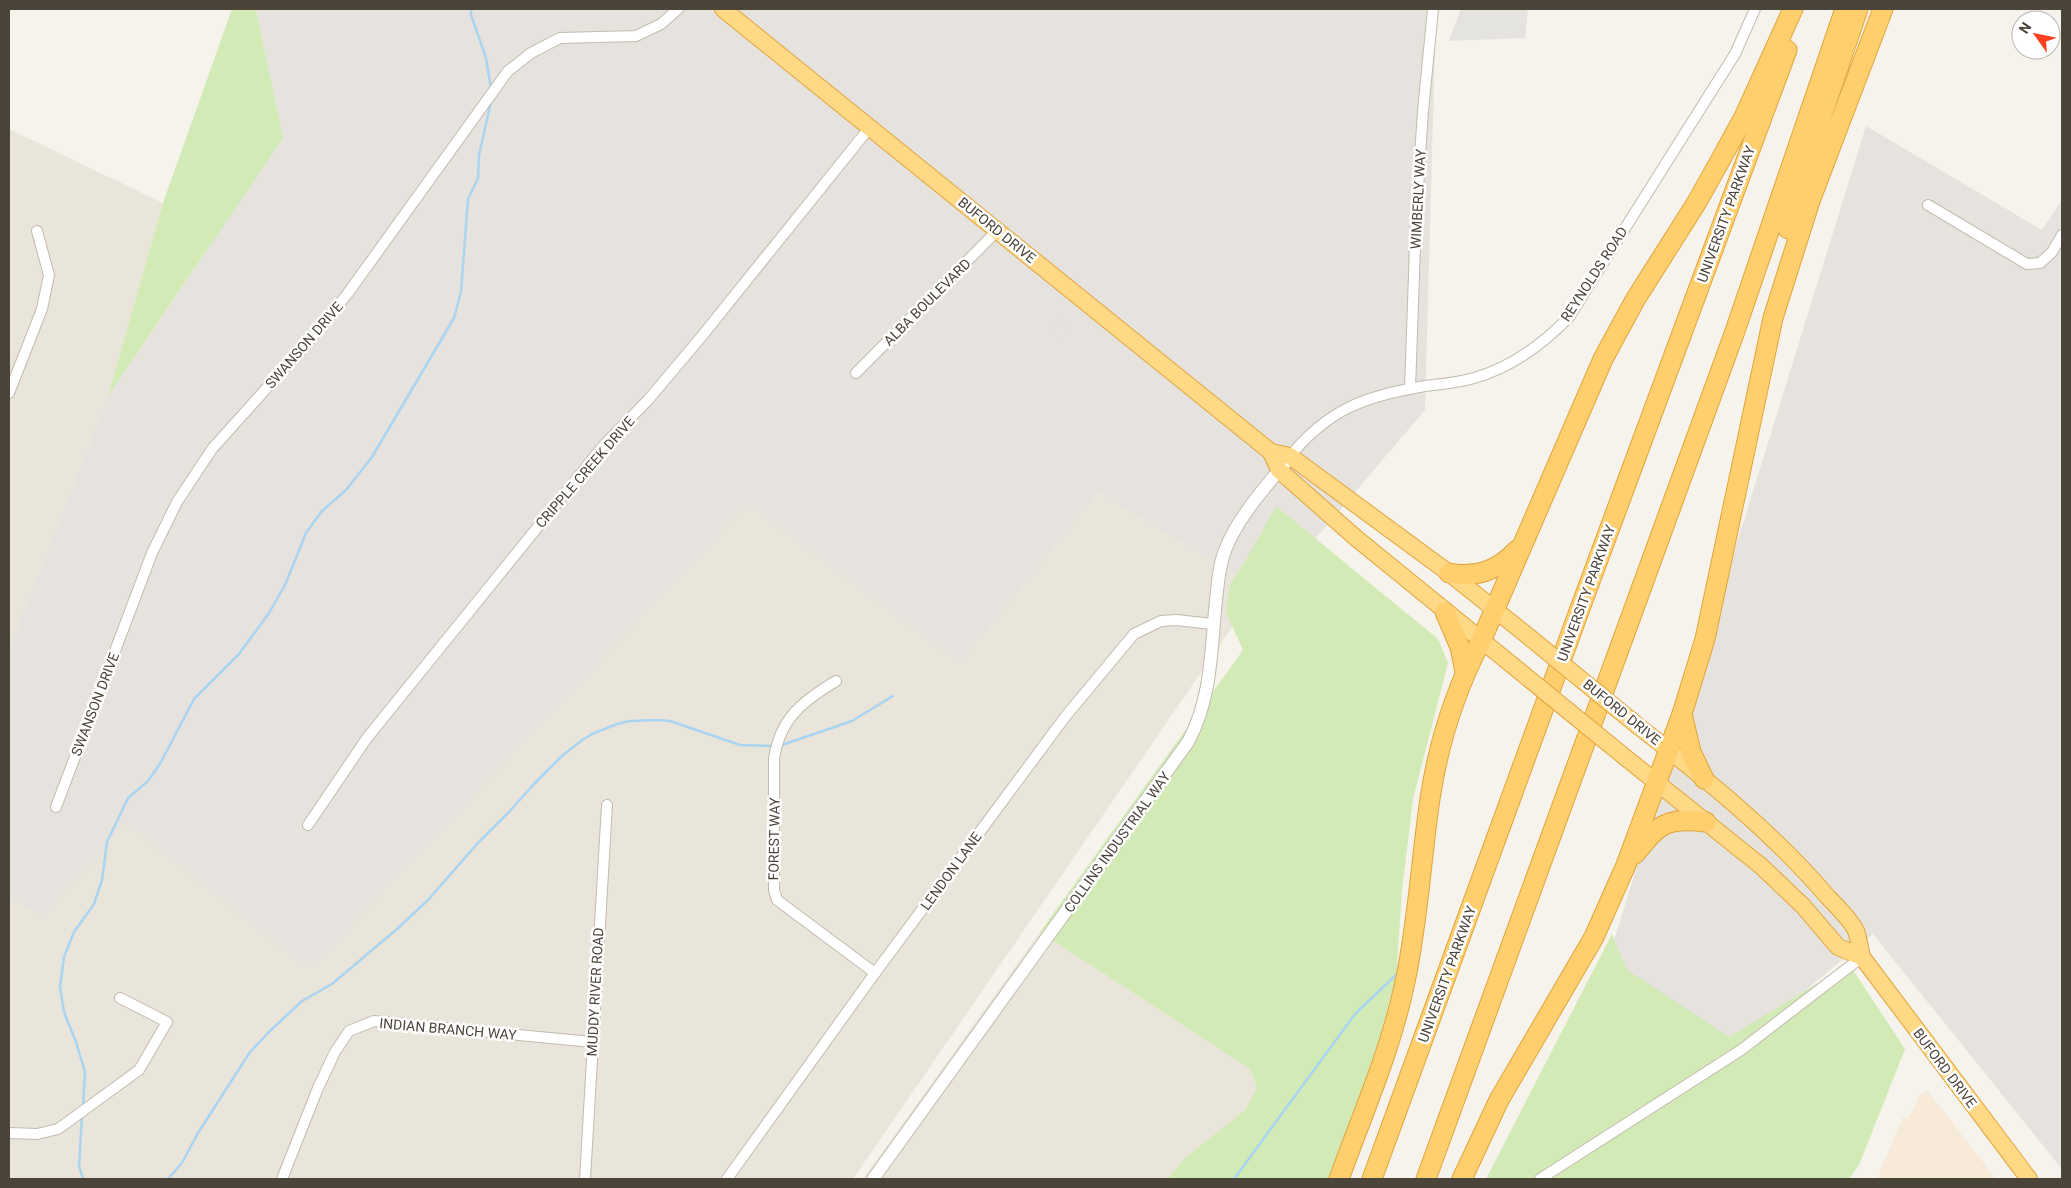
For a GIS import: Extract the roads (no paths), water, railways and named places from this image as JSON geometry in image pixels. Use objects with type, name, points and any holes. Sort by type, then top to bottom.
[{"type":"highway","name":"BUFORD DRIVE","points":[[723,9],[1271,452],[1279,470],[1480,641],[1775,879],[1803,906],[1838,947],[1862,957]]},
{"type":"highway","points":[[1339,1179],[1386,1051],[1405,984],[1415,929],[1433,781],[1442,742],[1465,672],[1603,359],[1618,329],[1722,159],[1744,117],[1793,9]]},
{"type":"highway","name":"UNIVERSITY PARKWAY","points":[[1372,1179],[1585,594],[1802,9]]},
{"type":"highway","points":[[1426,1179],[1734,334],[1845,9]]},
{"type":"highway","points":[[1773,318],[1775,290],[1801,181],[1858,9]]},
{"type":"highway","points":[[1462,1179],[1499,1100],[1594,937],[1626,865],[1682,714],[1706,639],[1773,318],[1810,201],[1883,9]]},
{"type":"highway","name":"BUFORD DRIVE","points":[[1271,452],[1290,456],[1449,573],[1668,749],[1771,838],[1818,885],[1855,930],[1862,957],[2029,1179]]},
{"type":"highway","points":[[1449,573],[1469,576],[1484,574],[1499,566],[1523,544]]},
{"type":"highway","points":[[1446,612],[1460,647],[1465,672]]},
{"type":"highway","points":[[1682,714],[1691,752],[1704,779]]},
{"type":"highway","points":[[1626,865],[1651,834],[1669,822],[1686,819],[1706,822]]},
{"type":"street","name":"SWANSON DRIVE","points":[[56,807],[152,553],[177,502],[212,449],[316,333],[348,293],[508,72],[531,53],[560,38],[636,36],[661,24],[678,9]]},
{"type":"street","name":"WIMBERLY WAY","points":[[1410,389],[1416,218],[1423,110],[1433,9]]},
{"type":"street","name":"REYNOLDS ROAD","points":[[1290,456],[1319,427],[1344,409],[1374,396],[1474,378],[1506,366],[1541,343],[1569,317],[1735,54],[1755,9]]},
{"type":"street","name":"CRIPPLE CREEK DRIVE","points":[[308,825],[367,738],[600,451],[648,400],[702,336],[870,127]]},
{"type":"street","points":[[1928,205],[2026,264],[2040,263],[2052,252],[2062,234]]},
{"type":"street","points":[[9,393],[42,309],[48,275],[37,231]]},
{"type":"street","name":"ALBA BOULEVARD","points":[[856,373],[998,231]]},
{"type":"street","name":"COLLINS INDUSTRIAL WAY","points":[[873,1179],[1188,742],[1204,704],[1211,665],[1213,624],[1219,575],[1225,548],[1238,524],[1290,456]]},
{"type":"street","name":"LENDON LANE","points":[[727,1179],[875,974],[1065,717],[1134,634],[1161,621],[1176,620],[1213,624]]},
{"type":"street","name":"FOREST WAY","points":[[836,681],[807,699],[789,719],[776,746],[774,759],[774,890],[777,900],[875,974]]},
{"type":"street","name":"MUDDY RIVER ROAD","points":[[585,1179],[607,805]]},
{"type":"street","points":[[1540,1179],[1741,1050],[1862,957]]},
{"type":"street","points":[[9,1132],[37,1134],[58,1129],[139,1070],[167,1022],[120,998]]},
{"type":"street","name":"INDIAN BRANCH WAY","points":[[282,1179],[318,1088],[335,1052],[348,1031],[374,1022],[592,1042]]},
{"type":"waterway","points":[[471,9],[471,15],[486,58],[491,89]]},
{"type":"waterway","points":[[83,1107],[85,1072],[64,1012],[60,987],[64,957],[74,932],[94,904],[102,880],[107,842],[128,798],[148,781],[161,762],[194,699],[239,654],[269,613],[285,585],[306,533],[322,511],[346,490],[372,457],[454,318],[461,292],[468,199],[478,178],[479,155],[491,102]]},
{"type":"waterway","points":[[779,746],[852,721],[893,696]]},
{"type":"waterway","points":[[168,1179],[182,1163],[198,1133],[250,1052],[302,1001],[332,984],[428,900],[477,844],[534,784],[562,756],[581,741],[592,734],[617,724],[630,721],[657,720],[670,721],[740,745],[773,746]]},
{"type":"waterway","points":[[1234,1179],[1355,1014],[1398,973]]},
{"type":"waterway","points":[[82,1115],[79,1166],[83,1179]]}]
